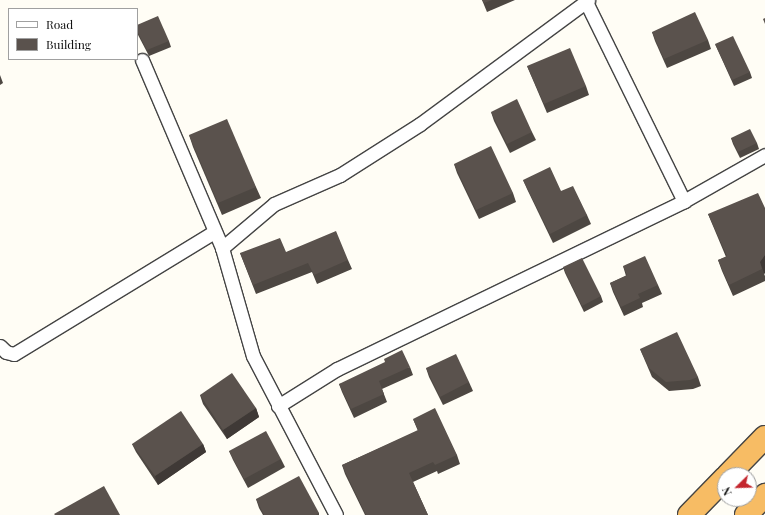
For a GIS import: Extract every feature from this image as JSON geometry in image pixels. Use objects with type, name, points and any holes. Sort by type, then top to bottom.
[{"type":"highway","points":[[736,467],[765,437]]},
{"type":"highway","points":[[689,515],[717,486]]},
{"type":"highway","points":[[746,515],[765,495]]},
{"type":"street","points":[[222,248],[274,204],[340,175],[420,124],[587,1],[684,201]]},
{"type":"street","points":[[142,60],[222,248],[253,356],[336,515]]},
{"type":"street","points":[[278,406],[337,369],[684,201],[765,155]]},
{"type":"street","points":[[0,346],[6,352],[14,354],[214,232]]},
{"type":"building","points":[[482,0],[492,0],[484,3]]},
{"type":"building","points":[[695,12],[708,40],[664,59],[652,32]]},
{"type":"building","points":[[158,16],[169,41],[147,50],[138,33],[138,25]]},
{"type":"building","points":[[733,36],[750,72],[732,80],[715,44]]},
{"type":"building","points":[[570,48],[586,86],[544,104],[527,66]]},
{"type":"building","points":[[517,99],[532,132],[507,144],[491,112]]},
{"type":"building","points":[[227,119],[256,187],[218,203],[189,135]]},
{"type":"building","points":[[750,129],[757,143],[738,152],[731,138]]},
{"type":"building","points":[[491,146],[513,193],[476,210],[454,164]]},
{"type":"building","points":[[550,167],[561,191],[573,186],[587,215],[550,234],[523,180]]},
{"type":"building","points":[[758,193],[765,208],[765,255],[760,262],[762,269],[729,285],[718,260],[727,256],[708,214]]},
{"type":"building","points":[[336,231],[348,260],[314,275],[308,263],[253,285],[240,253],[280,238],[286,252]]},
{"type":"building","points":[[645,256],[658,285],[638,294],[640,298],[621,307],[610,283],[627,275],[623,266]]},
{"type":"building","points":[[582,258],[601,296],[582,306],[563,267]]},
{"type":"building","points":[[677,332],[698,377],[690,380],[666,382],[649,368],[640,349]]},
{"type":"building","points":[[402,350],[410,367],[379,381],[384,394],[351,409],[339,384],[385,362],[384,359]]},
{"type":"building","points":[[456,354],[469,382],[440,397],[426,368]]},
{"type":"building","points":[[232,373],[256,408],[223,430],[200,395]]},
{"type":"building","points":[[435,408],[457,455],[435,465],[433,462],[409,473],[428,515],[366,515],[342,465],[418,430],[413,419]]},
{"type":"building","points":[[181,411],[203,444],[155,476],[132,444]]},
{"type":"building","points":[[266,431],[281,459],[244,479],[229,451]]},
{"type":"building","points":[[299,476],[319,513],[316,515],[264,515],[256,499]]},
{"type":"building","points":[[104,486],[120,515],[54,514]]}]
